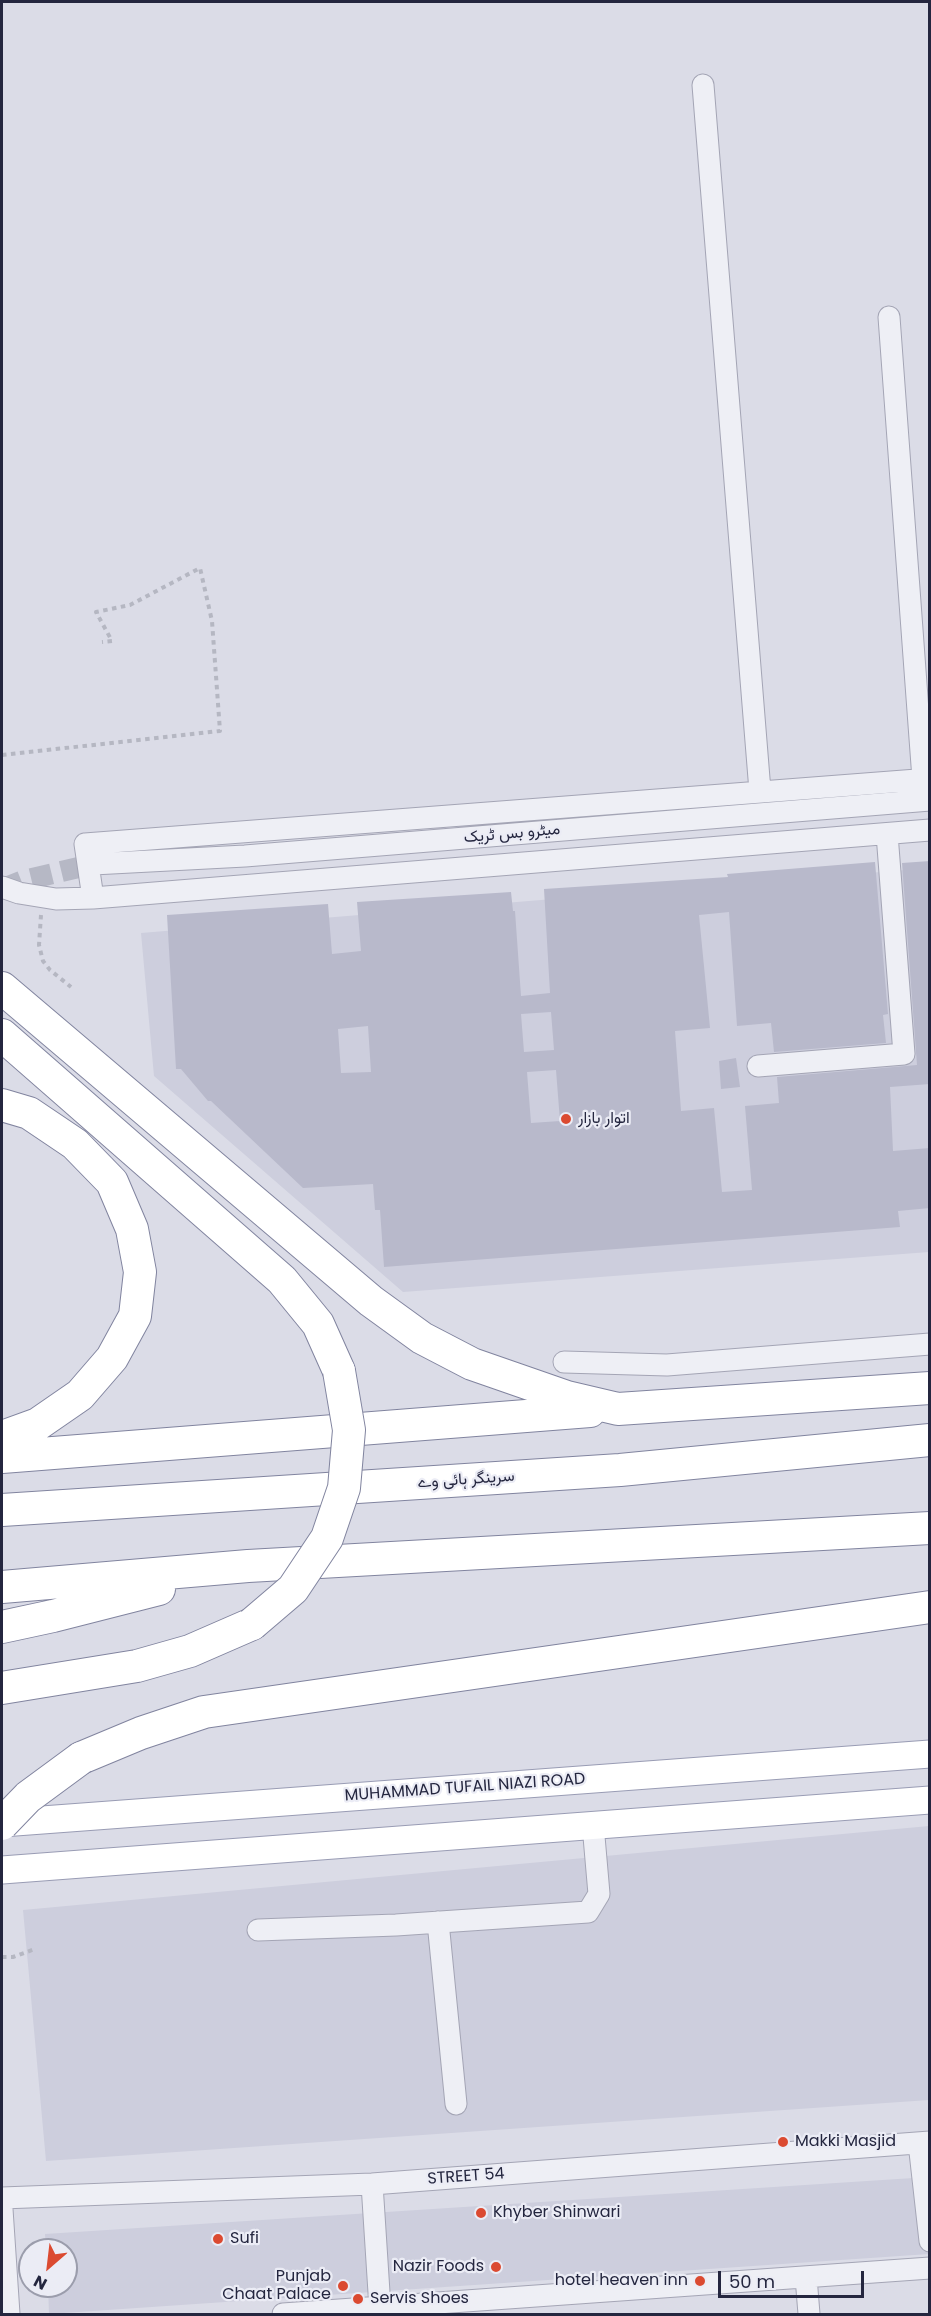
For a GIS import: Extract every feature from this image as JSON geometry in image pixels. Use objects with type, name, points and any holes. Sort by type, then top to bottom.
[{"type":"highway","points":[[2,988],[371,1301],[422,1338],[472,1364],[519,1382],[567,1397],[618,1409]]},
{"type":"highway","points":[[2,1035],[282,1280],[318,1324],[339,1371],[349,1430],[344,1488],[327,1538],[292,1589],[252,1624],[190,1651],[137,1666],[2,1688]]},
{"type":"highway","points":[[2,1105],[29,1113],[75,1144],[112,1182],[132,1228],[140,1272],[135,1316],[112,1358],[80,1395],[38,1424],[2,1437]]},
{"type":"highway","points":[[2,1457],[618,1409],[930,1388]]},
{"type":"highway","name":"سرینگر ہائی وے","points":[[2,1510],[620,1470],[930,1440]]},
{"type":"highway","points":[[2,1587],[248,1566],[930,1528]]},
{"type":"highway","points":[[2,1627],[248,1566]]},
{"type":"highway","points":[[2,1823],[28,1797],[81,1758],[141,1733],[204,1712],[930,1608]]},
{"type":"main road","name":"MUHAMMAD TUFAIL NIAZI ROAD","points":[[2,1823],[930,1754]]},
{"type":"main road","points":[[5,1869],[930,1800]]},
{"type":"street","points":[[703,85],[760,791]]},
{"type":"street","points":[[93,898],[85,844],[926,779],[889,317]]},
{"type":"street","name":"میٹرو بس ٹریک","points":[[93,864],[245,856],[930,800]]},
{"type":"street","points":[[2,887],[44,897],[93,898],[930,830]]},
{"type":"street","points":[[758,1066],[904,1054],[887,834]]},
{"type":"street","points":[[564,1362],[667,1365],[930,1344]]},
{"type":"street","points":[[258,1930],[438,1922],[588,1912],[599,1894],[593,1825]]},
{"type":"street","points":[[438,1922],[456,2104]]},
{"type":"street","points":[[924,2142],[930,2241]]},
{"type":"street","name":"STREET 54","points":[[2,2198],[372,2184],[924,2142]]},
{"type":"street","points":[[372,2184],[380,2308]]},
{"type":"street","points":[[2,2209],[9,2314]]},
{"type":"street","points":[[283,2314],[380,2308],[513,2306],[806,2277],[930,2268]]},
{"type":"street","points":[[806,2277],[809,2314]]},
{"type":"path","points":[[2,755],[220,731],[212,621],[200,568],[130,605],[96,612],[112,640],[102,642]]},
{"type":"path","points":[[44,897],[39,927],[39,945],[43,961],[50,970],[71,987]]},
{"type":"path","points":[[2,1957],[13,1957],[35,1949]]},
{"type":"shaded area","name":"اتوار بازار","points":[[929,868],[929,1252],[403,1292],[154,1076],[141,933]]},
{"type":"shaded area","points":[[929,1826],[929,2100],[46,2161],[23,1910]]},
{"type":"shaded area","points":[[929,2177],[929,2254],[49,2314],[48,2298],[78,2298],[78,2238],[45,2238],[45,2234]]},
{"type":"building","name":"اتوار بازار","points":[[930,861],[930,1084],[890,1087],[893,1151],[930,1148],[930,1208],[898,1211],[900,1227],[384,1267],[380,1210],[375,1210],[373,1184],[303,1188],[211,1101],[208,1101],[181,1069],[176,1069],[167,915],[328,904],[332,954],[361,951],[357,902],[511,892],[513,911],[515,911],[521,996],[550,993],[544,889],[728,877],[727,874],[875,862],[888,1014],[883,1015],[886,1043],[774,1052],[771,1023],[737,1026],[729,912],[699,915],[710,1028],[675,1031],[681,1111],[714,1108],[722,1192],[752,1190],[745,1106],[779,1103],[777,1077],[917,1065],[902,863]],"holes":[[[551,1012],[554,1050],[524,1052],[521,1014]],[[368,1026],[371,1072],[341,1073],[338,1029]],[[556,1070],[560,1121],[531,1123],[527,1072]]]},
{"type":"building","points":[[736,1058],[740,1087],[721,1089],[719,1061]]},
{"type":"tunnel","points":[[2,889],[22,881],[93,864]]},
{"type":"place","name":"اتوار بازار","points":[[566,1119]]},
{"type":"place","name":"Makki Masjid","points":[[783,2142]]},
{"type":"place","name":"Khyber Shinwari","points":[[481,2213]]},
{"type":"place","name":"Sufi","points":[[218,2239]]},
{"type":"place","name":"Nazir Foods","points":[[496,2267]]},
{"type":"place","name":"hotel heaven inn","points":[[700,2281]]},
{"type":"place","name":"Punjab Chaat Palace","points":[[343,2286]]},
{"type":"place","name":"Servis Shoes","points":[[358,2299]]}]
